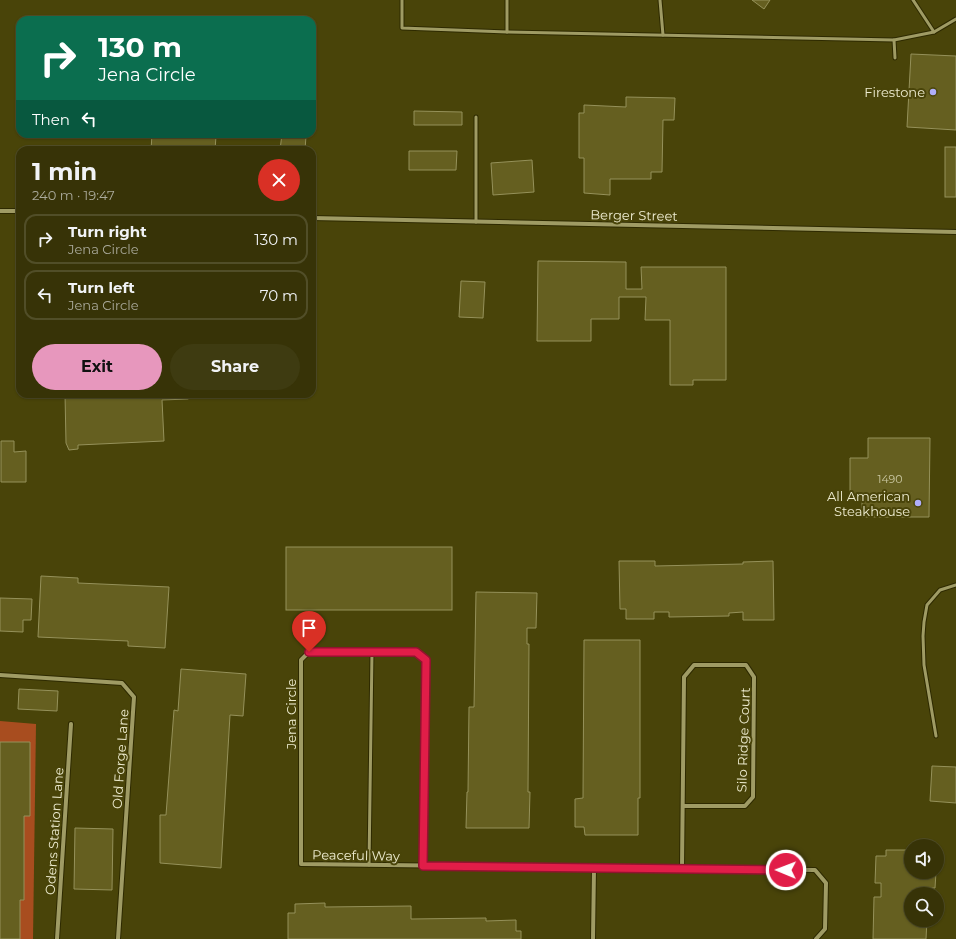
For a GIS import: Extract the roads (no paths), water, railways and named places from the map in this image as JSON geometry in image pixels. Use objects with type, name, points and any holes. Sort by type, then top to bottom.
[{"type":"street","points":[[0,211],[16,211]]},
{"type":"street","name":"Berger Street","points":[[316,218],[956,232]]},
{"type":"street","name":"Jena Circle","points":[[301,864],[301,660],[309,652],[416,652],[426,660],[423,866]]},
{"type":"street","name":"Silo Ridge Court","points":[[682,869],[684,676],[694,665],[746,666],[754,677],[753,797],[745,806],[683,806]]},
{"type":"street","name":"Old Forge Lane","points":[[0,675],[122,683],[134,697],[118,939]]},
{"type":"street","name":"Odens Station Lane","points":[[57,939],[71,724]]},
{"type":"street","name":"Peaceful Way","points":[[301,864],[815,870],[826,883],[825,928],[816,939]]},
{"type":"street","points":[[593,939],[594,868]]},
{"type":"lane","points":[[402,0],[402,28],[507,32],[894,40],[934,32],[956,19]]},
{"type":"lane","points":[[507,0],[507,32]]},
{"type":"lane","points":[[660,0],[663,35]]},
{"type":"lane","points":[[913,0],[934,32]]},
{"type":"lane","points":[[894,40],[895,58]]},
{"type":"lane","points":[[476,117],[476,222]]},
{"type":"lane","points":[[936,736],[924,666],[924,622],[927,605],[940,590],[956,585]]},
{"type":"lane","points":[[370,865],[372,652]]},
{"type":"place","name":"Firestone","points":[[933,92]]},
{"type":"place","name":"All American Steakhouse","points":[[918,503]]}]
